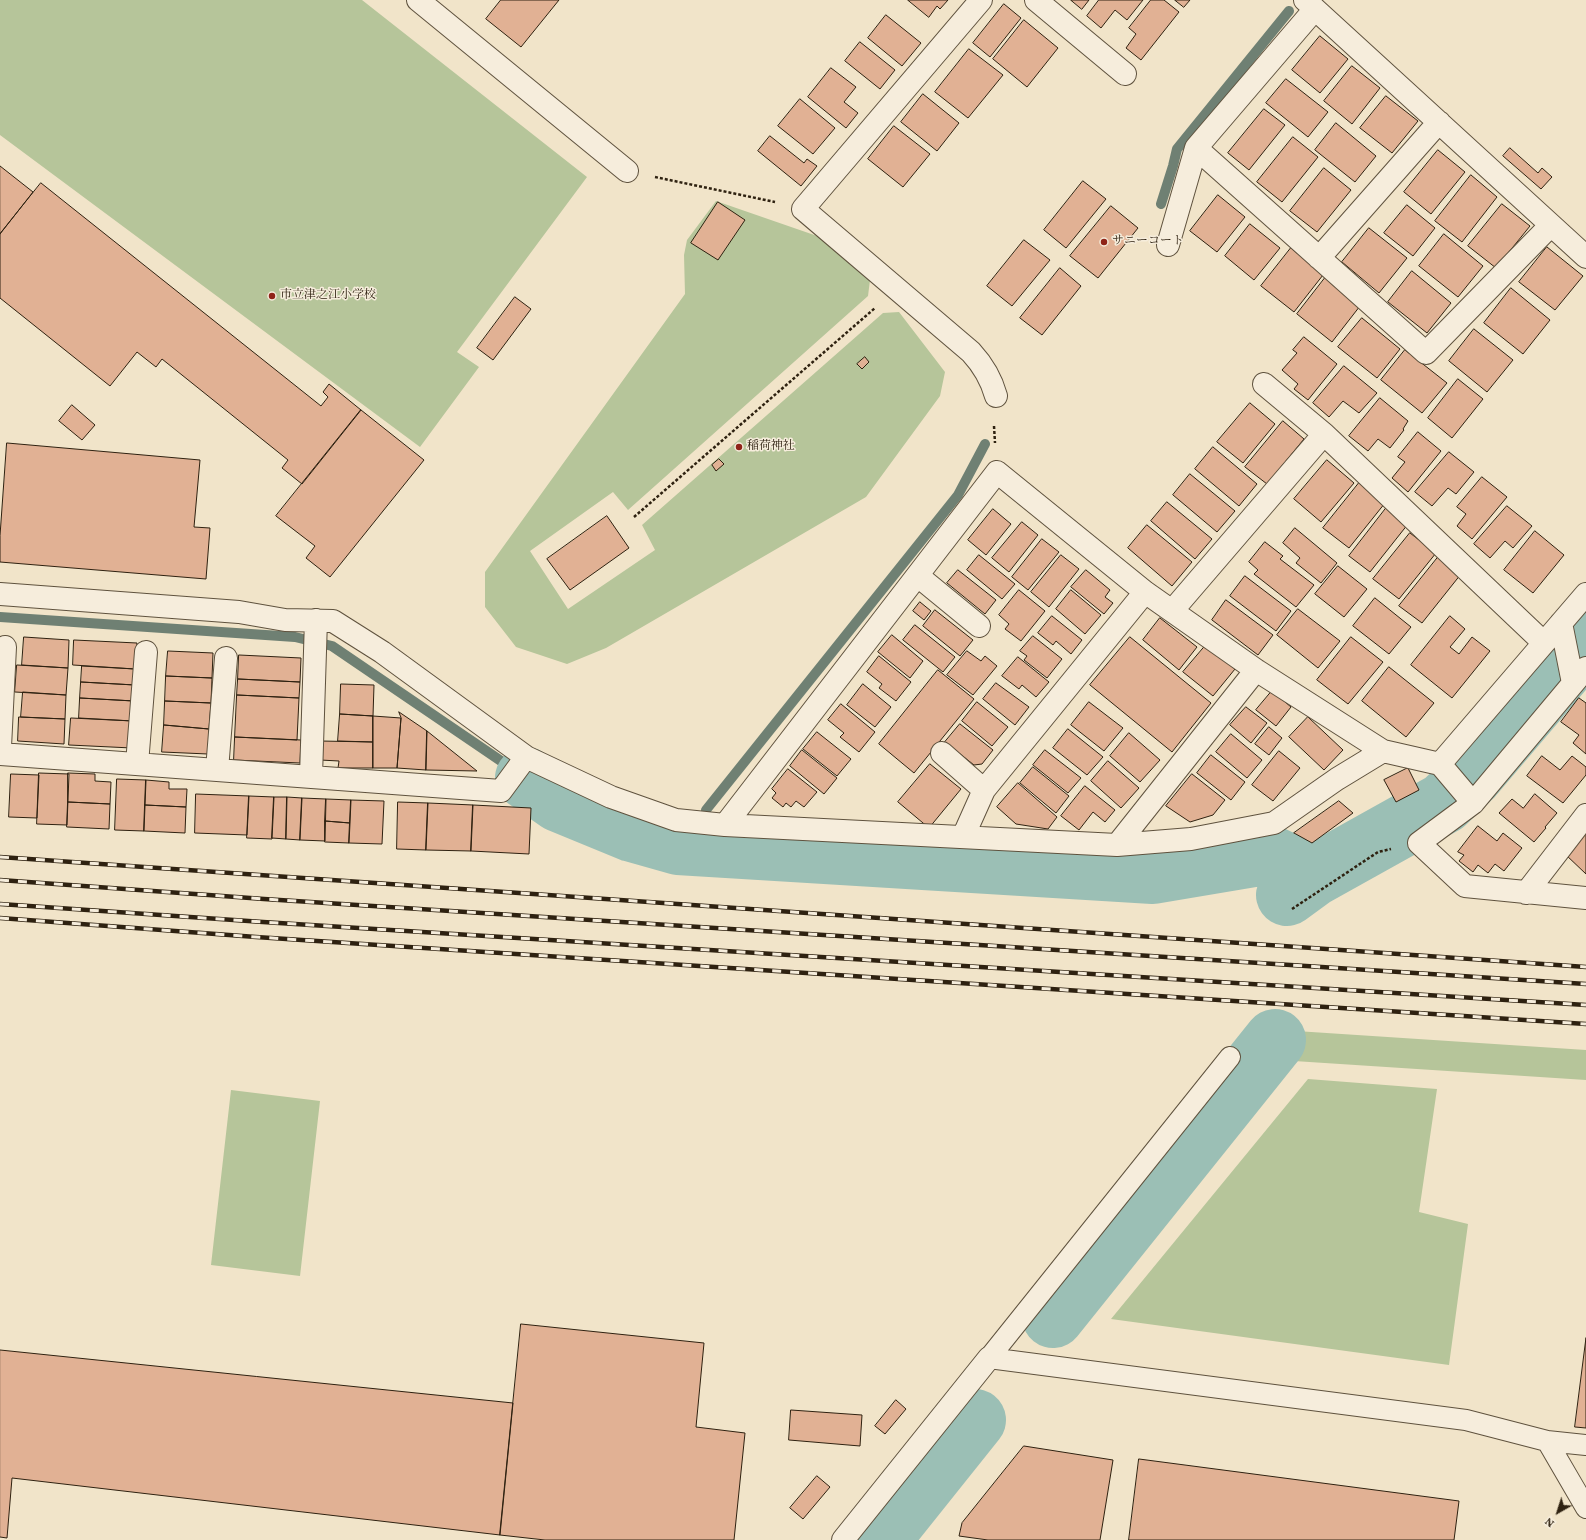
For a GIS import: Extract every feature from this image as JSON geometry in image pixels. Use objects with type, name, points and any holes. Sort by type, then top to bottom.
[{"type":"street","points":[[418,0],[627,170]]},
{"type":"street","points":[[981,0],[804,208],[971,352],[983,366],[993,383],[996,396]]},
{"type":"street","points":[[1036,0],[1125,74]]},
{"type":"street","points":[[1168,245],[1196,148],[1310,4],[1586,257]]},
{"type":"street","points":[[1319,258],[1439,122]]},
{"type":"street","points":[[1196,148],[1426,353],[1551,225]]},
{"type":"street","points":[[1264,384],[1324,434],[1544,643]]},
{"type":"street","points":[[1172,612],[1324,434]]},
{"type":"street","points":[[725,825],[997,472],[1145,592],[1256,670],[1383,751],[1440,764],[1464,793]]},
{"type":"street","points":[[918,576],[979,626]]},
{"type":"street","points":[[963,837],[984,790],[1145,592]]},
{"type":"street","points":[[0,594],[239,612],[285,620],[332,621],[382,652],[526,757],[611,797],[676,820],[725,825],[1117,846],[1191,839],[1274,823],[1337,779],[1383,751]]},
{"type":"street","points":[[1440,764],[1586,594]]},
{"type":"street","points":[[311,776],[316,620]]},
{"type":"street","points":[[1561,623],[1577,672],[1419,843],[1465,886],[1586,898]]},
{"type":"street","points":[[0,747],[5,647]]},
{"type":"street","points":[[137,764],[146,652]]},
{"type":"street","points":[[218,770],[226,658]]},
{"type":"street","points":[[1117,846],[1256,670]]},
{"type":"street","points":[[942,753],[984,790]]},
{"type":"street","points":[[0,754],[501,791],[526,757]]},
{"type":"street","points":[[1526,893],[1586,815]]},
{"type":"street","points":[[843,1540],[989,1358]]},
{"type":"lane","points":[[989,1358],[1230,1057]]},
{"type":"lane","points":[[989,1358],[1466,1420],[1547,1441],[1586,1445]]},
{"type":"lane","points":[[1547,1441],[1586,1508]]},
{"type":"path","points":[[627,170],[804,208]]},
{"type":"path","points":[[634,517],[897,289]]},
{"type":"path","points":[[996,396],[992,409],[997,472]]},
{"type":"path","points":[[1292,910],[1378,852],[1419,843]]},
{"type":"green space","points":[[0,0],[362,0],[587,177],[457,352],[479,367],[420,447],[0,135]]},
{"type":"green space","name":"稲荷神社","points":[[716,201],[820,237],[870,280],[868,296],[628,510],[613,492],[530,551],[568,609],[655,550],[642,525],[883,313],[899,312],[945,372],[940,396],[866,497],[606,648],[567,664],[516,647],[485,607],[485,572],[685,294],[684,255],[687,240]]},
{"type":"green space","points":[[1296,1031],[1586,1050],[1586,1080],[1294,1061]]},
{"type":"green space","points":[[1308,1079],[1437,1089],[1419,1212],[1468,1224],[1449,1365],[1111,1319]]},
{"type":"green space","points":[[231,1090],[320,1101],[300,1276],[211,1265]]},
{"type":"building","points":[[501,0],[559,0],[521,47],[486,19]]},
{"type":"building","points":[[908,0],[948,0],[940,9],[937,6],[929,17]]},
{"type":"building","points":[[1071,0],[1089,0],[1082,9]]},
{"type":"building","points":[[1099,0],[1143,0],[1127,20],[1115,10],[1101,28],[1087,16]]},
{"type":"building","points":[[1151,0],[1164,0],[1179,12],[1141,60],[1126,48],[1136,34],[1129,28]]},
{"type":"building","points":[[1175,0],[1190,0],[1184,7]]},
{"type":"building","points":[[1004,4],[1021,18],[990,57],[973,43]]},
{"type":"building","points":[[886,15],[921,43],[902,66],[868,38]]},
{"type":"building","points":[[1024,20],[1058,48],[1027,87],[993,59]]},
{"type":"building","points":[[1320,36],[1348,59],[1320,93],[1292,70]]},
{"type":"building","points":[[860,42],[895,70],[880,89],[845,61]]},
{"type":"building","points":[[969,49],[1003,75],[968,118],[935,92]]},
{"type":"building","points":[[1352,66],[1380,88],[1352,124],[1324,101]]},
{"type":"building","points":[[831,68],[856,87],[844,102],[858,113],[846,128],[808,97]]},
{"type":"building","points":[[1286,79],[1328,112],[1308,137],[1266,103]]},
{"type":"building","points":[[923,94],[959,123],[937,151],[901,122]]},
{"type":"building","points":[[1386,96],[1418,121],[1392,153],[1360,128]]},
{"type":"building","points":[[800,99],[835,128],[813,154],[778,126]]},
{"type":"building","points":[[1264,109],[1285,125],[1249,170],[1228,153]]},
{"type":"building","points":[[1336,123],[1376,156],[1355,182],[1315,150]]},
{"type":"building","points":[[894,126],[930,154],[903,187],[868,159]]},
{"type":"building","points":[[770,136],[804,163],[807,159],[817,166],[801,186],[758,151]]},
{"type":"building","points":[[1293,137],[1318,157],[1282,202],[1257,182]]},
{"type":"building","points":[[1510,148],[1538,173],[1542,168],[1552,177],[1541,189],[1503,156]]},
{"type":"building","points":[[1438,150],[1465,172],[1431,214],[1404,192]]},
{"type":"building","points":[[0,166],[33,192],[0,234]]},
{"type":"building","points":[[1324,168],[1351,190],[1317,232],[1290,211]]},
{"type":"building","points":[[1471,175],[1497,197],[1462,242],[1435,221]]},
{"type":"building","points":[[1083,181],[1106,199],[1066,248],[1044,230]]},
{"type":"building","points":[[41,183],[321,406],[328,397],[323,392],[329,384],[361,410],[302,484],[282,468],[288,460],[162,359],[156,367],[137,352],[110,386],[0,298],[0,234]]},
{"type":"building","points":[[1218,195],[1245,217],[1217,252],[1190,231]]},
{"type":"building","points":[[718,202],[745,220],[718,260],[691,243]]},
{"type":"building","points":[[1502,204],[1530,226],[1496,268],[1468,246]]},
{"type":"building","points":[[1407,205],[1435,228],[1413,256],[1384,233]]},
{"type":"building","name":"サニーコート","points":[[1111,206],[1138,228],[1098,278],[1070,256]]},
{"type":"building","points":[[1250,224],[1280,248],[1254,280],[1225,256]]},
{"type":"building","points":[[1369,228],[1407,258],[1379,293],[1342,262]]},
{"type":"building","points":[[1444,234],[1483,266],[1458,297],[1419,266]]},
{"type":"building","points":[[1024,240],[1050,260],[1012,306],[987,286]]},
{"type":"building","points":[[1547,247],[1583,276],[1555,310],[1519,282]]},
{"type":"building","points":[[1291,248],[1323,275],[1294,312],[1261,286]]},
{"type":"building","points":[[1060,268],[1081,286],[1042,335],[1020,318]]},
{"type":"building","points":[[1412,271],[1451,303],[1427,333],[1388,302]]},
{"type":"building","points":[[1325,278],[1360,306],[1332,342],[1297,314]]},
{"type":"building","points":[[1511,288],[1550,320],[1523,354],[1484,323]]},
{"type":"building","points":[[515,297],[531,309],[493,360],[477,348]]},
{"type":"building","points":[[1362,318],[1400,349],[1377,378],[1338,347]]},
{"type":"building","points":[[1474,329],[1513,360],[1487,392],[1449,361]]},
{"type":"building","points":[[1304,337],[1337,364],[1308,400],[1294,389],[1298,384],[1282,370],[1297,353],[1293,350]]},
{"type":"building","points":[[1405,350],[1447,383],[1422,413],[1381,380]]},
{"type":"building","points":[[865,357],[869,362],[862,369],[857,364]]},
{"type":"building","points":[[1344,366],[1377,393],[1359,413],[1343,401],[1329,417],[1313,403]]},
{"type":"building","points":[[1458,379],[1483,399],[1452,438],[1428,418]]},
{"type":"building","points":[[1380,398],[1408,421],[1403,429],[1404,430],[1390,448],[1378,439],[1368,451],[1349,436]]},
{"type":"building","points":[[1250,403],[1275,424],[1243,463],[1217,442]]},
{"type":"building","points":[[72,405],[95,425],[82,440],[59,421]]},
{"type":"building","points":[[361,410],[424,460],[330,577],[306,558],[315,546],[276,516]]},
{"type":"building","points":[[1283,421],[1304,439],[1267,484],[1245,467]]},
{"type":"building","points":[[1418,432],[1441,451],[1408,492],[1392,478],[1405,462],[1398,457]]},
{"type":"building","points":[[7,443],[200,460],[194,527],[210,528],[206,579],[0,562],[0,536]]},
{"type":"building","points":[[1213,447],[1257,484],[1239,506],[1195,469]]},
{"type":"building","points":[[1449,452],[1474,472],[1456,494],[1448,488],[1432,506],[1415,492]]},
{"type":"building","points":[[719,459],[724,464],[716,471],[712,465]]},
{"type":"building","points":[[1327,460],[1354,483],[1321,522],[1294,499]]},
{"type":"building","points":[[1190,474],[1235,511],[1217,532],[1173,495]]},
{"type":"building","points":[[1482,477],[1507,497],[1472,539],[1457,526],[1466,514],[1457,507]]},
{"type":"building","points":[[1359,483],[1385,503],[1349,548],[1323,528]]},
{"type":"building","points":[[1167,502],[1212,539],[1195,559],[1151,521]]},
{"type":"building","points":[[1507,506],[1532,526],[1513,548],[1505,541],[1490,558],[1474,544]]},
{"type":"building","points":[[1387,507],[1408,524],[1370,572],[1349,556]]},
{"type":"building","points":[[993,509],[1011,524],[986,555],[968,540]]},
{"type":"building","points":[[607,516],[629,548],[570,590],[547,559]]},
{"type":"building","points":[[1022,522],[1038,535],[1009,572],[992,558]]},
{"type":"building","points":[[1147,525],[1192,562],[1172,586],[1128,548]]},
{"type":"building","points":[[1295,528],[1337,563],[1321,583],[1296,563],[1300,558],[1283,543]]},
{"type":"building","points":[[1535,531],[1564,555],[1533,593],[1504,570]]},
{"type":"building","points":[[1410,533],[1436,553],[1399,599],[1373,579]]},
{"type":"building","points":[[1042,539],[1059,552],[1028,590],[1012,577]]},
{"type":"building","points":[[1265,542],[1283,556],[1280,559],[1314,585],[1296,607],[1254,574],[1258,570],[1249,562]]},
{"type":"building","points":[[979,555],[1015,584],[1002,599],[967,570]]},
{"type":"building","points":[[1061,555],[1079,569],[1049,607],[1031,592]]},
{"type":"building","points":[[1439,556],[1461,574],[1422,623],[1399,606]]},
{"type":"building","points":[[1338,566],[1367,589],[1344,617],[1315,594]]},
{"type":"building","points":[[958,570],[996,600],[985,614],[947,583]]},
{"type":"building","points":[[1086,570],[1110,590],[1105,597],[1113,603],[1104,614],[1071,587]]},
{"type":"building","points":[[1245,576],[1291,611],[1276,631],[1230,596]]},
{"type":"building","points":[[1019,590],[1045,611],[1021,641],[1005,629],[1009,624],[999,615]]},
{"type":"building","points":[[1071,590],[1101,615],[1085,634],[1056,609]]},
{"type":"building","points":[[1375,598],[1411,627],[1389,654],[1353,626]]},
{"type":"building","points":[[1226,600],[1273,635],[1258,655],[1212,620]]},
{"type":"building","points":[[920,602],[931,611],[924,620],[913,611]]},
{"type":"building","points":[[1298,609],[1340,641],[1318,668],[1277,635]]},
{"type":"building","points":[[935,610],[973,640],[960,656],[923,626]]},
{"type":"building","points":[[1052,616],[1082,640],[1071,654],[1056,641],[1053,645],[1038,633]]},
{"type":"building","points":[[1450,616],[1465,629],[1450,647],[1459,654],[1472,637],[1490,651],[1452,698],[1411,665]]},
{"type":"building","points":[[1160,618],[1197,647],[1179,670],[1143,640]]},
{"type":"building","points":[[915,625],[955,657],[943,672],[903,640]]},
{"type":"building","points":[[892,635],[923,661],[910,678],[878,652]]},
{"type":"building","points":[[1033,636],[1062,659],[1047,678],[1024,660],[1027,656],[1020,651]]},
{"type":"building","points":[[24,637],[69,640],[68,668],[22,665]]},
{"type":"building","points":[[1130,637],[1211,703],[1172,752],[1090,685]]},
{"type":"building","points":[[1351,637],[1383,662],[1348,704],[1317,680]]},
{"type":"building","points":[[74,640],[137,643],[135,669],[73,665]]},
{"type":"building","points":[[1206,645],[1235,669],[1213,696],[1183,672]]},
{"type":"building","points":[[168,651],[213,653],[212,678],[166,676]]},
{"type":"building","points":[[967,651],[981,661],[985,656],[997,666],[973,695],[947,675]]},
{"type":"building","points":[[239,655],[301,658],[300,682],[238,679]]},
{"type":"building","points":[[879,656],[911,682],[896,701],[879,688],[882,684],[867,672]]},
{"type":"building","points":[[1018,657],[1049,682],[1036,697],[1022,685],[1019,689],[1002,676]]},
{"type":"building","points":[[17,665],[68,668],[66,695],[15,692]]},
{"type":"building","points":[[82,666],[135,669],[135,685],[81,682]]},
{"type":"building","points":[[1389,667],[1434,703],[1406,737],[1362,701]]},
{"type":"building","points":[[938,670],[974,699],[914,773],[879,744]]},
{"type":"building","points":[[166,676],[212,678],[211,703],[165,701]]},
{"type":"building","points":[[238,679],[300,682],[299,698],[237,695]]},
{"type":"building","points":[[81,682],[135,685],[134,701],[80,698]]},
{"type":"building","points":[[996,683],[1029,707],[1015,725],[983,699]]},
{"type":"building","points":[[341,684],[374,685],[373,716],[340,714]]},
{"type":"building","points":[[863,684],[891,707],[875,727],[847,705]]},
{"type":"building","points":[[1272,691],[1291,707],[1276,726],[1256,710]]},
{"type":"building","points":[[23,692],[66,695],[65,719],[21,717]]},
{"type":"building","points":[[237,695],[299,698],[297,740],[235,737]]},
{"type":"building","points":[[80,698],[134,701],[133,721],[79,718]]},
{"type":"building","points":[[1579,698],[1586,703],[1586,754],[1573,743],[1579,735],[1561,722]]},
{"type":"building","points":[[165,701],[211,703],[209,729],[164,725]]},
{"type":"building","points":[[977,702],[1008,727],[992,746],[962,721]]},
{"type":"building","points":[[1089,702],[1123,728],[1104,751],[1071,725]]},
{"type":"building","points":[[841,704],[875,732],[859,752],[840,737],[844,733],[828,720]]},
{"type":"building","points":[[1246,707],[1267,723],[1251,743],[1230,725]]},
{"type":"building","points":[[399,712],[427,731],[426,770],[397,768],[401,718]]},
{"type":"building","points":[[340,714],[373,716],[373,742],[338,741]]},
{"type":"building","points":[[373,716],[401,718],[397,768],[373,768]]},
{"type":"building","points":[[19,717],[65,719],[64,744],[18,741]]},
{"type":"building","points":[[1308,717],[1343,750],[1324,770],[1289,737]]},
{"type":"building","points":[[71,718],[133,721],[132,748],[69,745]]},
{"type":"building","points":[[960,724],[993,750],[982,764],[974,765],[945,742]]},
{"type":"building","points":[[164,725],[209,729],[208,754],[162,752]]},
{"type":"building","points":[[1269,727],[1282,738],[1269,755],[1255,744]]},
{"type":"building","points":[[1068,729],[1103,757],[1087,775],[1053,748]]},
{"type":"building","points":[[427,731],[477,771],[426,770]]},
{"type":"building","points":[[817,732],[851,759],[837,776],[803,749]]},
{"type":"building","points":[[1129,733],[1160,760],[1140,782],[1110,756]]},
{"type":"building","points":[[1231,734],[1262,760],[1247,778],[1216,752]]},
{"type":"building","points":[[235,737],[301,740],[300,763],[234,760]]},
{"type":"building","points":[[320,741],[373,742],[373,768],[338,768],[339,761],[320,760]]},
{"type":"building","points":[[802,750],[837,778],[824,794],[790,766]]},
{"type":"building","points":[[1045,750],[1081,778],[1068,793],[1033,765]]},
{"type":"building","points":[[1279,751],[1300,768],[1273,801],[1252,785]]},
{"type":"building","points":[[1211,755],[1245,782],[1231,800],[1197,773]]},
{"type":"building","points":[[1542,756],[1560,770],[1572,756],[1586,767],[1586,775],[1563,803],[1527,776]]},
{"type":"building","points":[[1108,761],[1139,788],[1121,808],[1091,781]]},
{"type":"building","points":[[930,764],[961,789],[929,828],[898,802]]},
{"type":"building","points":[[1033,767],[1069,796],[1056,813],[1020,783]]},
{"type":"building","points":[[1408,768],[1419,790],[1396,802],[1384,780]]},
{"type":"building","points":[[788,769],[817,792],[804,807],[796,801],[791,807],[786,803],[783,807],[772,798],[776,793],[772,789]]},
{"type":"building","points":[[39,773],[69,774],[67,825],[37,824]]},
{"type":"building","points":[[68,773],[95,774],[95,781],[111,782],[110,804],[68,802]]},
{"type":"building","points":[[11,774],[39,775],[37,818],[9,817]]},
{"type":"building","points":[[1192,774],[1225,800],[1213,815],[1190,822],[1166,806]]},
{"type":"building","points":[[117,779],[146,780],[144,831],[115,830]]},
{"type":"building","points":[[146,780],[169,782],[169,789],[187,789],[186,807],[145,805]]},
{"type":"building","points":[[1018,783],[1057,817],[1048,829],[1016,824],[997,807]]},
{"type":"building","points":[[1085,786],[1115,810],[1105,822],[1093,812],[1079,830],[1061,816]]},
{"type":"building","points":[[196,794],[249,796],[247,835],[195,833]]},
{"type":"building","points":[[1535,794],[1557,813],[1534,842],[1499,813],[1512,799],[1523,808]]},
{"type":"building","points":[[249,796],[274,797],[272,839],[247,838]]},
{"type":"building","points":[[274,797],[287,797],[286,839],[272,838]]},
{"type":"building","points":[[287,797],[302,798],[300,840],[286,839]]},
{"type":"building","points":[[302,798],[326,799],[325,841],[300,840]]},
{"type":"building","points":[[326,799],[351,800],[350,823],[325,821]]},
{"type":"building","points":[[351,800],[384,801],[382,844],[349,843]]},
{"type":"building","points":[[1339,801],[1353,813],[1312,843],[1294,833]]},
{"type":"building","points":[[68,802],[110,804],[109,829],[67,827]]},
{"type":"building","points":[[398,802],[428,803],[426,850],[397,849]]},
{"type":"building","points":[[428,803],[473,805],[471,851],[426,850]]},
{"type":"building","points":[[145,805],[186,807],[185,833],[144,831]]},
{"type":"building","points":[[473,805],[531,808],[529,854],[471,851]]},
{"type":"building","points":[[325,821],[350,823],[349,843],[325,842]]},
{"type":"building","points":[[1478,826],[1497,841],[1503,833],[1522,848],[1504,871],[1495,864],[1488,873],[1478,865],[1473,872],[1459,861],[1464,855],[1458,852]]},
{"type":"building","points":[[1586,833],[1586,874],[1565,854]]},
{"type":"building","points":[[521,1324],[704,1343],[696,1427],[745,1433],[734,1540],[545,1540],[500,1535]]},
{"type":"building","points":[[1586,1338],[1586,1428],[1575,1427]]},
{"type":"building","points":[[0,1350],[513,1403],[500,1535],[12,1478],[7,1538],[0,1537]]},
{"type":"building","points":[[896,1400],[906,1409],[885,1434],[875,1426]]},
{"type":"building","points":[[791,1410],[862,1415],[860,1446],[789,1440]]},
{"type":"building","points":[[1024,1446],[1113,1460],[1100,1540],[988,1540],[959,1536],[962,1523]]},
{"type":"building","points":[[1139,1459],[1459,1501],[1454,1540],[1129,1540]]},
{"type":"building","points":[[817,1476],[830,1487],[803,1519],[790,1508]]},
{"type":"waterway","points":[[1161,204],[1177,149],[1289,11]]},
{"type":"waterway","points":[[706,810],[958,495],[985,444]]},
{"type":"waterway","points":[[0,617],[295,637],[332,646],[526,778]]},
{"type":"waterway","points":[[1287,895],[1313,876],[1444,803],[1472,776],[1586,642]]},
{"type":"waterway","points":[[526,778],[559,801],[632,831],[678,844],[1153,873],[1266,854],[1313,876]]},
{"type":"waterway","points":[[1053,1317],[1275,1040]]},
{"type":"waterway","points":[[879,1540],[975,1420]]},
{"type":"railway","points":[[0,857],[1586,967]]},
{"type":"railway","points":[[0,880],[264,899],[1586,984]]},
{"type":"railway","points":[[0,904],[263,922],[1586,1005]]},
{"type":"railway","points":[[0,918],[256,937],[1586,1024]]},
{"type":"place","name":"サニーコート","points":[[1104,242]]},
{"type":"place","name":"市立津之江小学校","points":[[272,296]]},
{"type":"place","name":"稲荷神社","points":[[739,447]]}]
